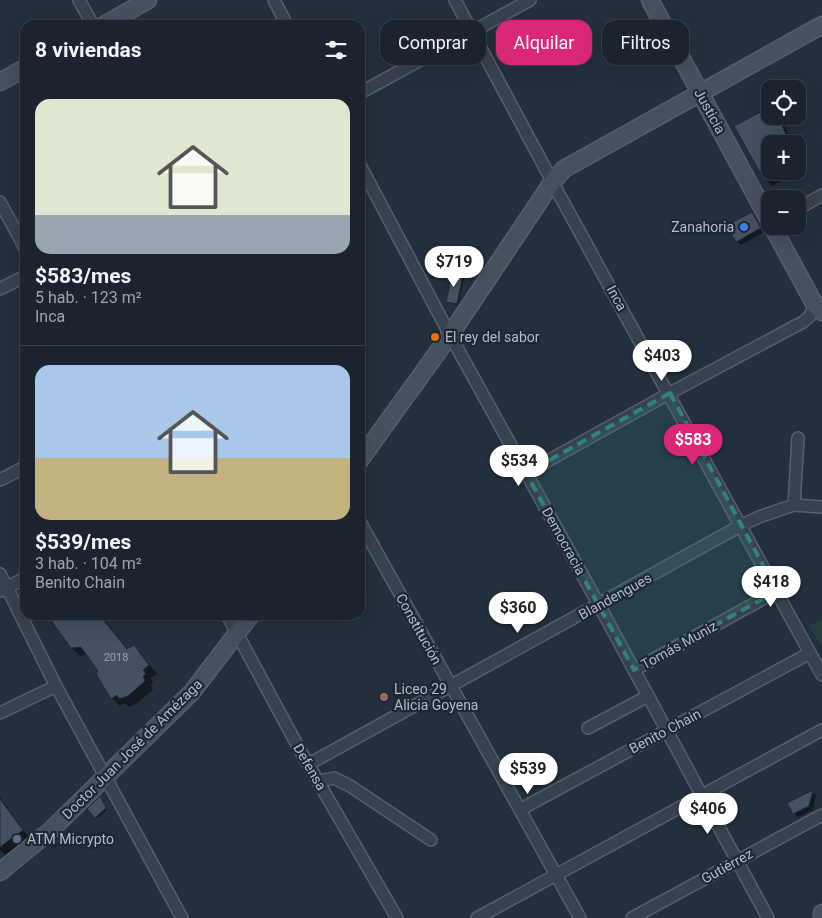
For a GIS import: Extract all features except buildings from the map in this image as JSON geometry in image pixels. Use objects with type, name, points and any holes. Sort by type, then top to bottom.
[{"type":"street","points":[[79,0],[91,20]]},
{"type":"street","points":[[113,20],[148,0]]},
{"type":"street","points":[[274,0],[284,20]]},
{"type":"street","name":"Inca","points":[[455,0],[466,20]]},
{"type":"street","points":[[486,24],[530,0]]},
{"type":"street","name":"Justicia","points":[[650,0],[761,206]]},
{"type":"street","points":[[365,453],[450,335],[553,181],[564,168],[822,25]]},
{"type":"street","name":"Inca","points":[[486,57],[822,675]]},
{"type":"street","points":[[365,90],[411,65]]},
{"type":"street","points":[[0,82],[20,71]]},
{"type":"street","name":"Democracia","points":[[365,174],[450,335],[599,605],[768,918]]},
{"type":"street","points":[[806,204],[822,195]]},
{"type":"street","points":[[0,202],[20,239]]},
{"type":"street","points":[[526,473],[803,322],[810,316],[818,308],[777,235]]},
{"type":"street","points":[[0,289],[20,279]]},
{"type":"street","points":[[794,505],[798,438]]},
{"type":"street","points":[[0,480],[20,469]]},
{"type":"street","name":"Blandengues","points":[[309,764],[740,526],[759,517],[794,505],[822,506]]},
{"type":"street","name":"Constitución","points":[[365,531],[580,918]]},
{"type":"street","points":[[0,574],[4,589],[20,619]]},
{"type":"street","points":[[4,589],[20,581]]},
{"type":"street","name":"Tomás Muniz","points":[[634,670],[777,591]]},
{"type":"street","points":[[21,620],[182,918]]},
{"type":"street","name":"Defensa","points":[[230,620],[397,918]]},
{"type":"street","name":"Doctor Juan José de Amézaga","points":[[0,872],[50,831],[192,692],[247,620]]},
{"type":"street","name":"Benito Chain","points":[[521,809],[810,652]]},
{"type":"street","points":[[0,713],[56,686]]},
{"type":"street","points":[[588,728],[648,696]]},
{"type":"street","points":[[478,918],[822,730]]},
{"type":"street","points":[[319,782],[334,778],[350,786],[431,840]]},
{"type":"street","name":"Gutiérrez","points":[[632,918],[822,815]]},
{"type":"street","points":[[822,913],[822,918]]},
{"type":"highlighted area","points":[[670,393],[777,591],[634,670],[526,473]]},
{"type":"green space","points":[[822,620],[822,648],[809,625]]},
{"type":"place","name":"Zanahoria","points":[[744,227]]},
{"type":"place","name":"El rey del sabor","points":[[435,337]]},
{"type":"place","name":"Liceo 29 Alicia Goyena","points":[[384,697]]},
{"type":"place","name":"ATM Micrypto","points":[[17,839]]}]
